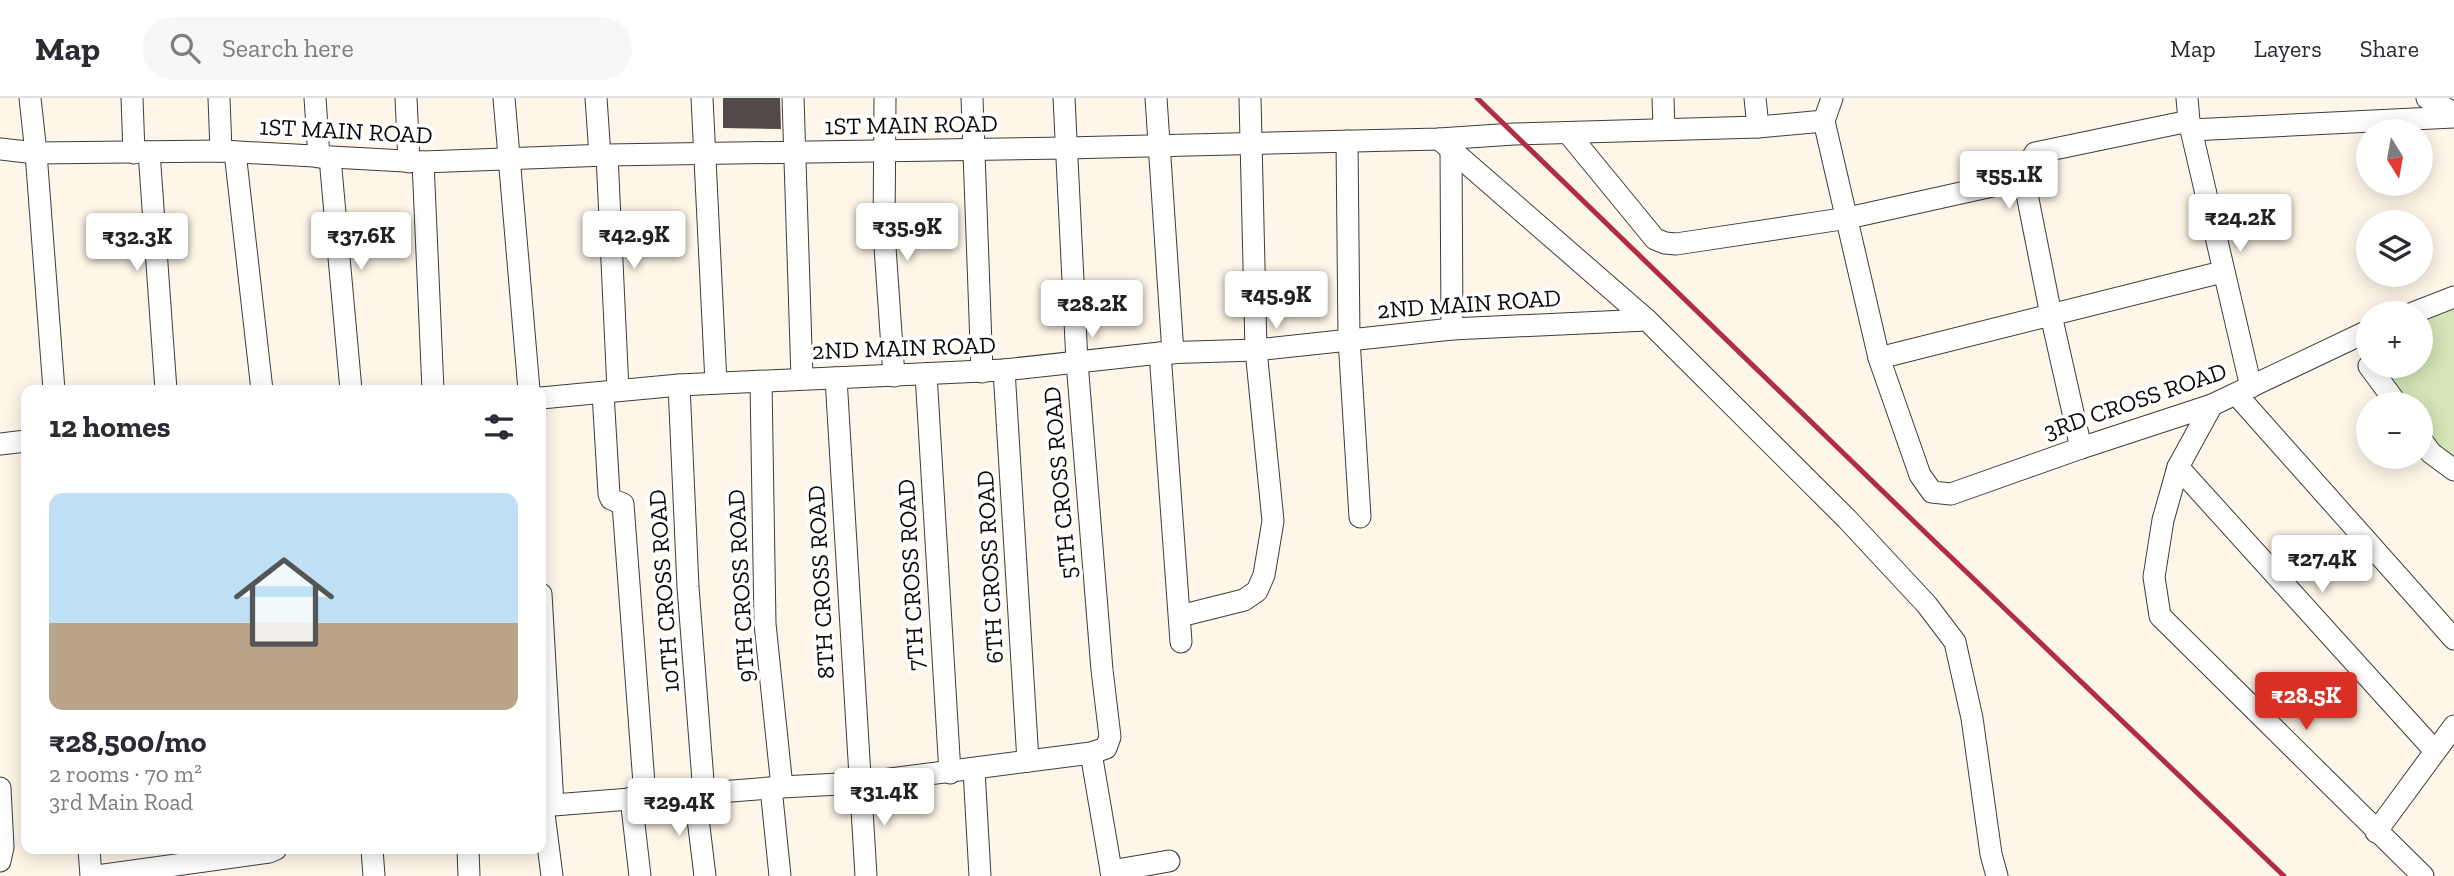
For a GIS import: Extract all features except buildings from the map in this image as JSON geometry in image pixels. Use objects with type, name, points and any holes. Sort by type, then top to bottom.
[{"type":"street","points":[[30,98],[54,385]]},
{"type":"street","points":[[132,98],[142,153],[165,385]]},
{"type":"street","points":[[219,98],[261,385]]},
{"type":"street","points":[[315,98],[350,385]]},
{"type":"street","points":[[406,98],[416,162],[433,385]]},
{"type":"street","points":[[504,98],[529,385]]},
{"type":"street","points":[[596,98],[604,156],[611,391],[610,494],[611,499],[623,504],[629,585],[640,876]]},
{"type":"street","points":[[702,98],[716,383]]},
{"type":"street","points":[[793,98],[802,379]]},
{"type":"street","points":[[885,98],[884,233],[894,376]]},
{"type":"street","points":[[972,98],[982,372]]},
{"type":"street","name":"5TH CROSS ROAD","points":[[1064,98],[1077,362],[1110,737],[1106,747],[1091,753]]},
{"type":"street","points":[[1156,98],[1181,642]]},
{"type":"street","points":[[1180,616],[1244,600],[1257,591],[1264,575],[1273,521],[1256,350],[1251,98]]},
{"type":"street","points":[[1663,98],[1664,130]]},
{"type":"street","points":[[1755,98],[1758,127]]},
{"type":"street","points":[[1832,98],[1824,121],[1879,358],[2222,272]]},
{"type":"street","points":[[2187,98],[2190,125],[2222,272],[2244,391],[2454,639]]},
{"type":"street","points":[[2427,98],[2454,115]]},
{"type":"street","points":[[2081,448],[2024,179],[2035,153],[2190,125],[2454,115]]},
{"type":"street","name":"1ST MAIN ROAD","points":[[0,149],[36,153],[228,151],[416,162],[1159,144],[1347,141],[1445,145],[1569,133],[1758,127],[1824,121]]},
{"type":"street","points":[[1569,133],[1655,239],[1665,243],[1676,244],[1847,218],[2024,179]]},
{"type":"street","points":[[1347,141],[1349,339],[1360,517]]},
{"type":"street","points":[[1445,145],[1647,320],[1847,519],[1927,605],[1955,642],[1972,718],[1991,854],[1997,876]]},
{"type":"street","points":[[1445,145],[1452,329]]},
{"type":"street","points":[[2433,306],[2454,298]]},
{"type":"street","name":"2ND MAIN ROAD","points":[[546,398],[679,385],[982,372],[1166,353],[1256,350],[1452,329],[1647,320]]},
{"type":"street","name":"3RD CROSS ROAD","points":[[1879,358],[1920,475],[1932,492],[1951,494],[2212,405],[2356,336]]},
{"type":"street","name":"6TH CROSS ROAD","points":[[1004,370],[1028,761]]},
{"type":"street","name":"7TH CROSS ROAD","points":[[926,374],[950,773]]},
{"type":"street","name":"8TH CROSS ROAD","points":[[836,378],[866,876]]},
{"type":"street","name":"9TH CROSS ROAD","points":[[761,382],[765,624],[777,788],[780,876]]},
{"type":"street","name":"10TH CROSS ROAD","points":[[679,385],[705,876]]},
{"type":"street","points":[[2212,405],[2178,467],[2163,520],[2154,577],[2160,616],[2376,832],[2424,876]]},
{"type":"street","points":[[0,444],[21,442]]},
{"type":"street","points":[[2433,454],[2454,470]]},
{"type":"street","points":[[2178,467],[2435,751]]},
{"type":"street","points":[[2376,832],[2454,726]]},
{"type":"street","points":[[546,806],[859,783],[1091,753],[1111,874],[1169,861]]},
{"type":"street","points":[[974,770],[980,876]]},
{"type":"street","points":[[0,788],[3,847],[0,861]]},
{"type":"street","points":[[546,816],[552,876]]},
{"type":"street","points":[[89,854],[91,876]]},
{"type":"street","points":[[97,876],[180,856],[211,854]]},
{"type":"street","points":[[372,854],[374,876]]},
{"type":"street","points":[[468,854],[469,876]]},
{"type":"green space","points":[[2454,297],[2454,470],[2433,450],[2433,392],[2388,392],[2378,378],[2433,378],[2433,307]]},
{"type":"railway","points":[[1477,98],[2284,876]]}]
